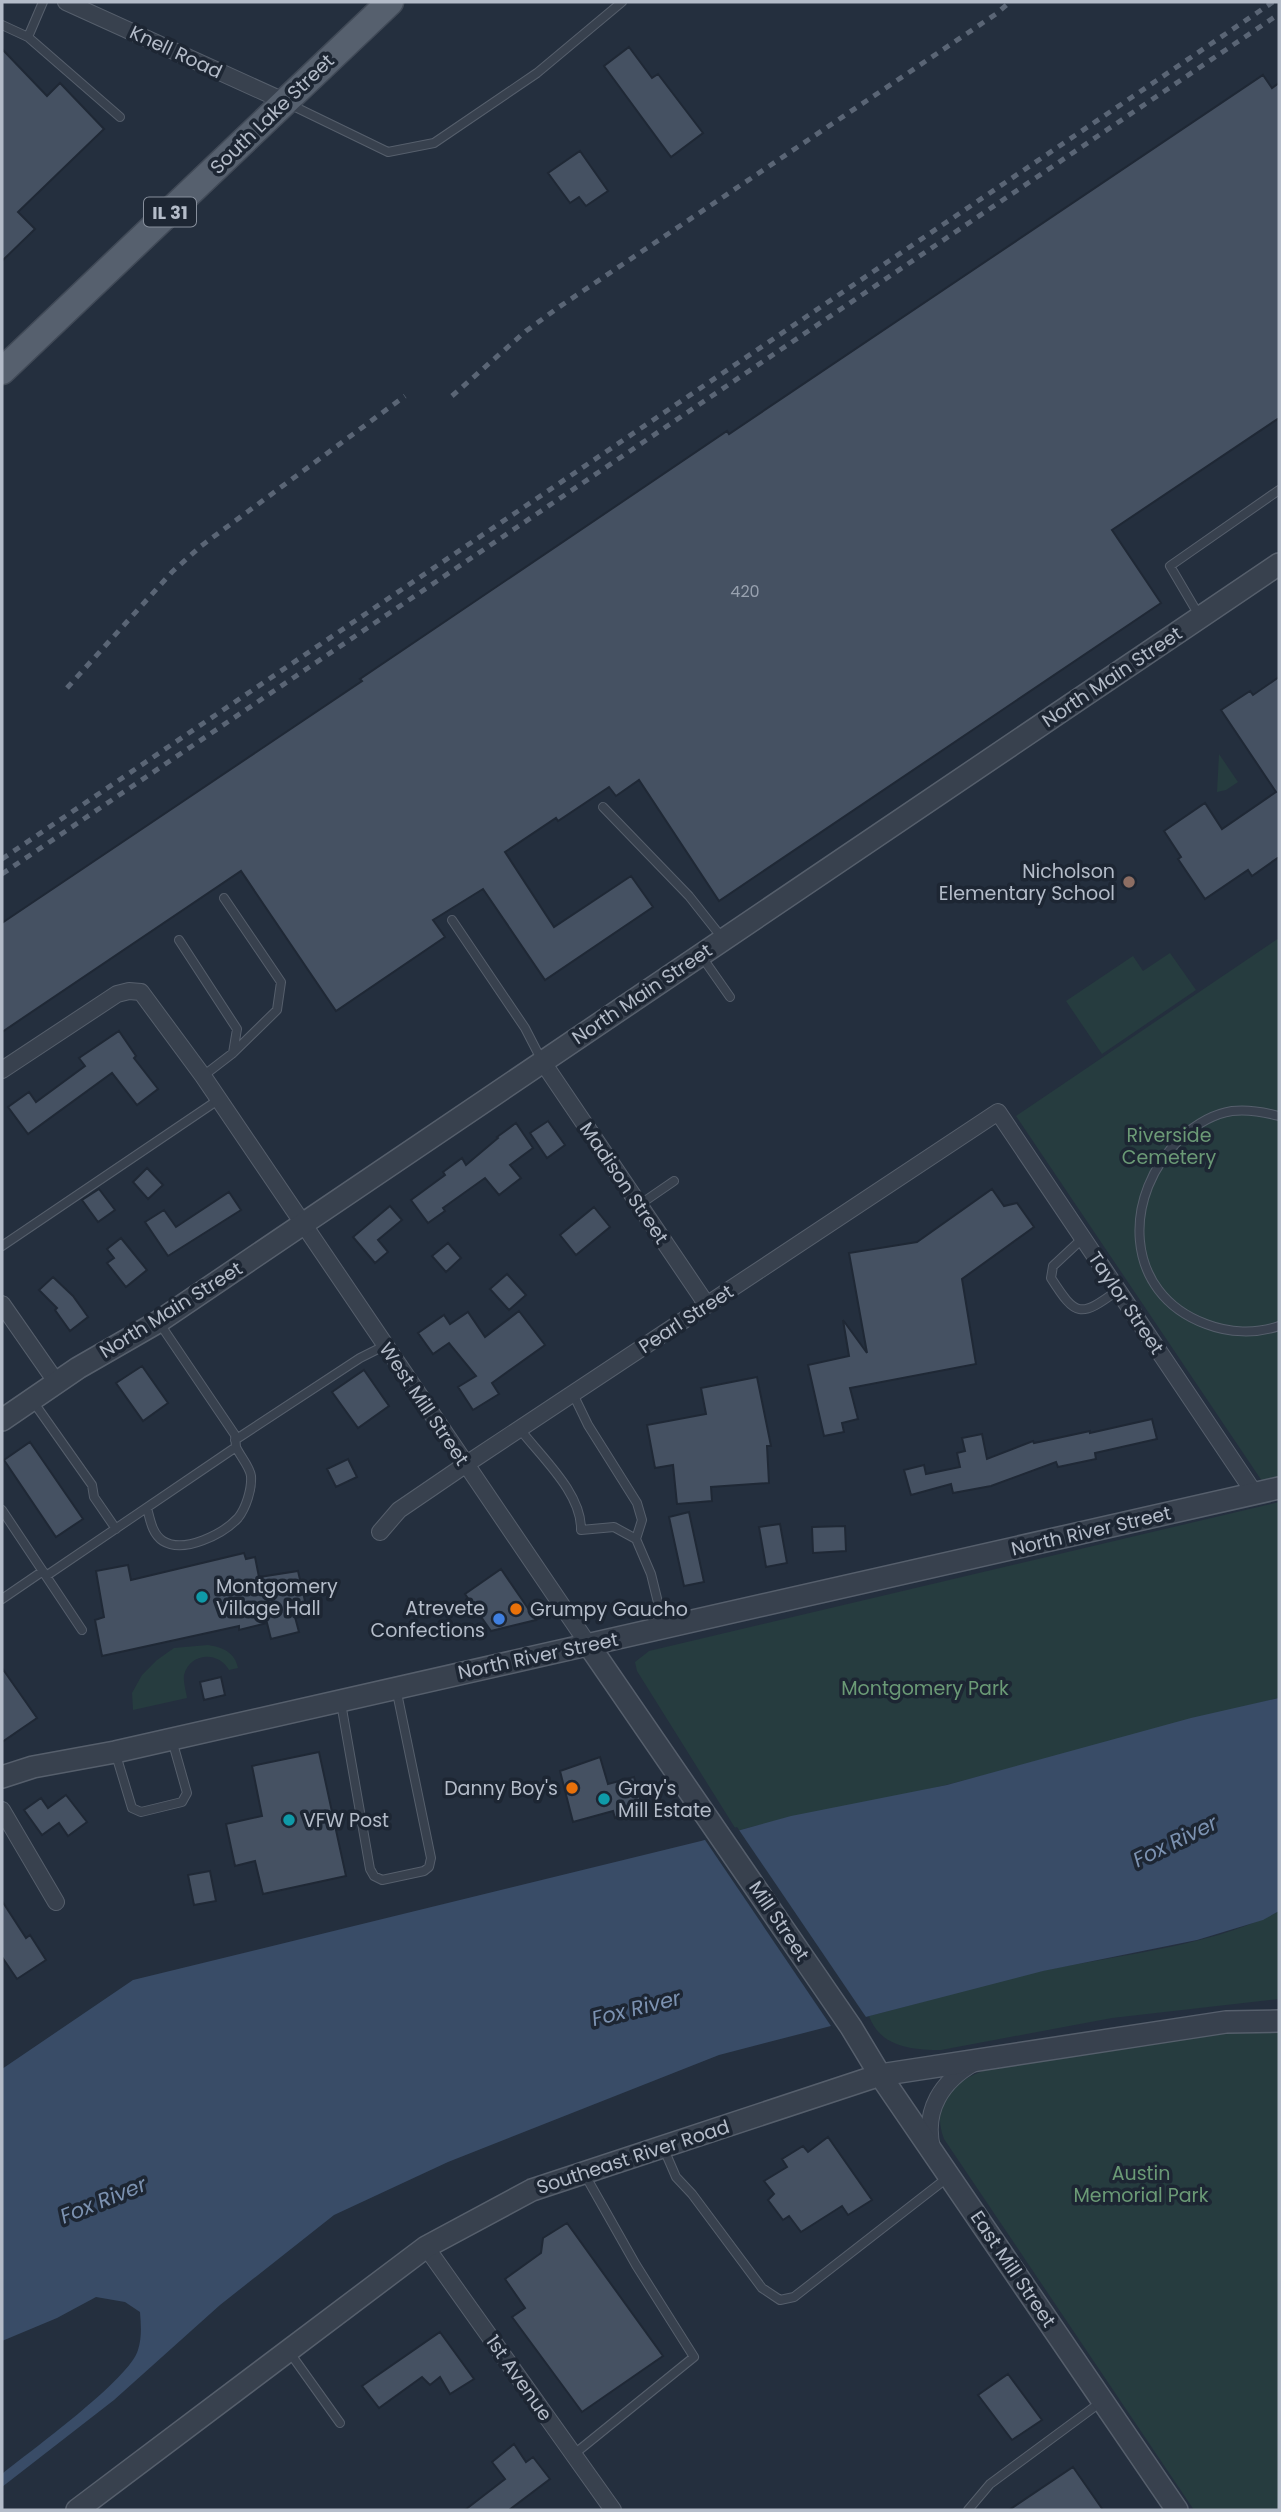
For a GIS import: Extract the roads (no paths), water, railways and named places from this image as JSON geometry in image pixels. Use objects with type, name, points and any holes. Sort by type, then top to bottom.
[{"type":"main road","name":"South Lake Street","points":[[2,371],[390,2]]},
{"type":"street","name":"Knell Road","points":[[66,2],[286,102]]},
{"type":"street","name":"North Main Street","points":[[2,1420],[78,1368],[158,1322],[1279,564]]},
{"type":"street","name":"West Mill Street","points":[[2,1070],[117,994],[141,992],[202,1076],[465,1465],[708,1816]]},
{"type":"street","name":"Madison Street","points":[[542,1061],[707,1305]]},
{"type":"street","name":"Taylor Street","points":[[998,1112],[1255,1494]]},
{"type":"street","name":"Pearl Street","points":[[380,1532],[399,1510],[519,1428],[998,1112]]},
{"type":"street","points":[[2,1304],[57,1383]]},
{"type":"street","name":"North River Street","points":[[2,1777],[33,1767],[115,1752],[1279,1488]]},
{"type":"street","points":[[2,1810],[56,1902]]},
{"type":"street","name":"Mill Street","points":[[708,1816],[851,2027]]},
{"type":"street","name":"Southeast River Road","points":[[77,2510],[426,2247],[532,2190],[880,2075],[1226,2022],[1279,2021]]},
{"type":"street","name":"East Mill Street","points":[[851,2027],[880,2075],[1177,2510]]},
{"type":"street","points":[[934,2153],[928,2122],[940,2091],[956,2074],[982,2059]]},
{"type":"street","name":"1st Avenue","points":[[426,2247],[608,2509]]},
{"type":"lane","points":[[27,37],[43,2]]},
{"type":"lane","points":[[286,102],[388,152],[434,143],[537,73],[622,2]]},
{"type":"lane","points":[[2,25],[27,37],[120,117]]},
{"type":"lane","points":[[1200,617],[1170,566],[1279,490]]},
{"type":"lane","points":[[603,807],[689,896],[723,939]]},
{"type":"lane","points":[[202,1076],[233,1053],[277,1010],[281,982],[224,898]]},
{"type":"lane","points":[[453,920],[525,1028],[542,1061]]},
{"type":"lane","points":[[179,940],[237,1029],[233,1053]]},
{"type":"lane","points":[[700,955],[730,997]]},
{"type":"lane","points":[[2,1246],[218,1100]]},
{"type":"lane","points":[[1279,1116],[1230,1111],[1210,1118],[1192,1129],[1162,1158],[1151,1176],[1138,1223],[1138,1239],[1158,1291],[1191,1319],[1230,1331],[1254,1331],[1279,1326]]},
{"type":"lane","points":[[639,1205],[674,1181]]},
{"type":"lane","points":[[1083,1238],[1053,1266],[1051,1278],[1067,1302],[1080,1310],[1094,1308],[1118,1290]]},
{"type":"lane","points":[[147,1508],[153,1532],[163,1541],[177,1546],[199,1543],[220,1530],[238,1517],[250,1494],[251,1474],[235,1443],[234,1435],[158,1322]]},
{"type":"lane","points":[[2,1599],[116,1529],[235,1443],[360,1358],[384,1346]]},
{"type":"lane","points":[[573,1394],[588,1425],[637,1503],[642,1520],[636,1539]]},
{"type":"lane","points":[[32,1400],[92,1485],[94,1497],[116,1529]]},
{"type":"lane","points":[[519,1428],[573,1497],[581,1516],[581,1530],[614,1527],[636,1539],[651,1574],[664,1627]]},
{"type":"lane","points":[[2,1510],[82,1630]]},
{"type":"lane","points":[[341,1700],[370,1869],[374,1876],[382,1880],[414,1874],[429,1867],[431,1858],[396,1688]]},
{"type":"lane","points":[[115,1752],[132,1808],[141,1812],[181,1802],[187,1793],[171,1739]]},
{"type":"lane","points":[[663,2147],[676,2177],[692,2194],[762,2288],[780,2300],[793,2297],[949,2176]]},
{"type":"lane","points":[[573,2455],[694,2357],[636,2265],[584,2173]]},
{"type":"lane","points":[[289,2350],[340,2423]]},
{"type":"lane","points":[[968,2510],[990,2484],[1102,2401]]},
{"type":"water","name":"Fox River","points":[[1279,1698],[1279,1911],[1263,1920],[1197,1940],[1043,1971],[719,2055],[448,2162],[334,2215],[220,2305],[114,2400],[2,2487],[2,2474],[77,2415],[117,2379],[138,2350],[141,2331],[140,2312],[125,2302],[96,2297],[57,2318],[2,2341],[2,2069],[133,1980],[701,1841],[791,1816],[947,1785],[1191,1718]]},
{"type":"railway","points":[[452,396],[526,331],[559,307],[1010,2]]},
{"type":"railway","points":[[2,859],[1273,2]]},
{"type":"railway","points":[[2,874],[1279,14]]},
{"type":"railway","points":[[67,688],[172,572],[201,546],[405,396]]},
{"type":"place","name":"Nicholson Elementary School","points":[[1129,882]]},
{"type":"place","name":"Montgomery Village Hall","points":[[202,1597]]},
{"type":"place","name":"Grumpy Gaucho","points":[[516,1609]]},
{"type":"place","name":"Atrevete Confections","points":[[499,1619]]},
{"type":"place","name":"Danny Boy's","points":[[572,1788]]},
{"type":"place","name":"Gray's Mill Estate","points":[[604,1799]]},
{"type":"place","name":"VFW Post","points":[[289,1820]]},
{"type":"park label","name":"Riverside Cemetery","points":[[1169,1146]]},
{"type":"park label","name":"Montgomery Park","points":[[925,1688]]},
{"type":"park label","name":"Austin Memorial Park","points":[[1141,2184]]}]
